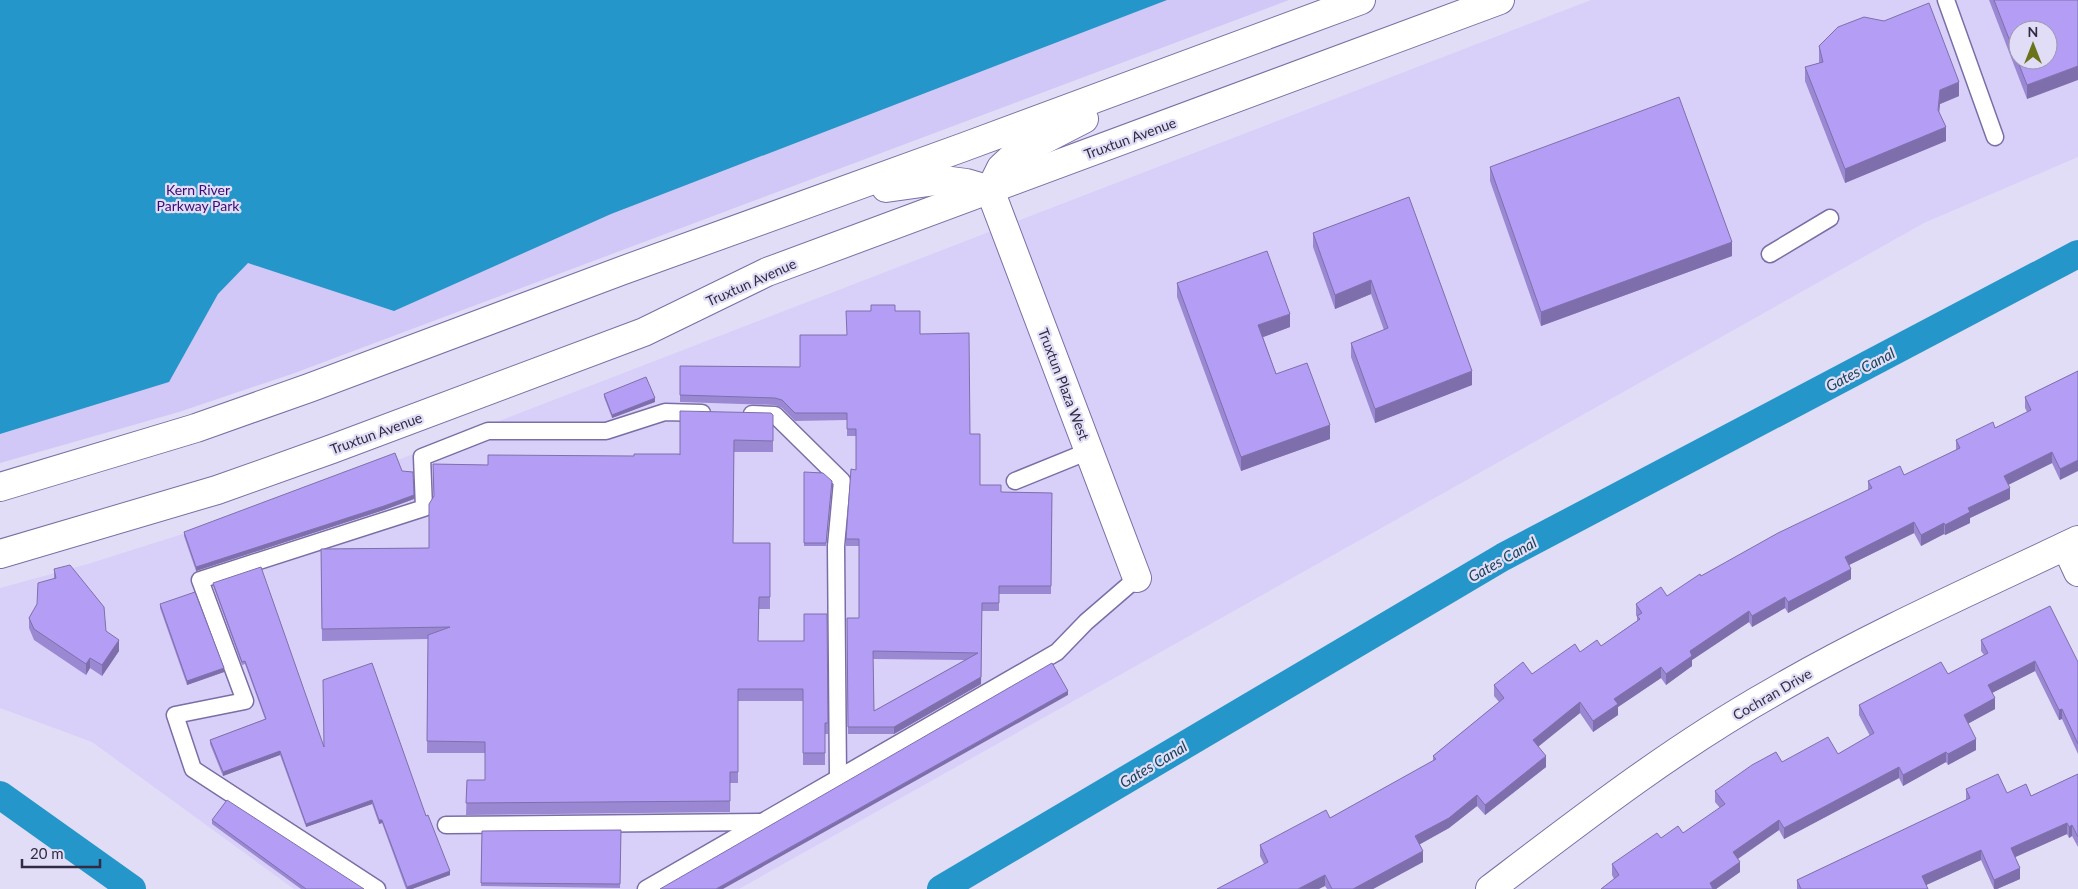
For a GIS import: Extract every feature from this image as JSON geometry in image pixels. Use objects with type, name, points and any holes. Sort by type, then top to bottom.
[{"type":"main road","points":[[0,487],[196,428],[1361,0]]},
{"type":"main road","name":"Truxtun Avenue","points":[[0,554],[217,490],[332,449],[644,332],[767,272],[1500,0]]},
{"type":"main road","points":[[831,195],[943,180],[966,183],[990,190],[1001,168],[1016,154],[1189,64]]},
{"type":"main road","name":"Truxtun Plaza West","points":[[990,190],[1138,578]]},
{"type":"main road","points":[[2072,543],[2078,572]]},
{"type":"main road","name":"Cochran Drive","points":[[1490,889],[1616,793],[1693,740],[1772,692],[1854,647],[2072,543]]},
{"type":"lane","points":[[1946,0],[1995,137]]},
{"type":"lane","points":[[1770,254],[1830,218]]},
{"type":"lane","points":[[377,889],[193,769],[175,715],[245,701],[200,580],[424,508],[422,457],[488,431],[606,431],[665,412],[720,413]]},
{"type":"lane","points":[[738,414],[775,414],[842,481],[836,546],[838,778]]},
{"type":"lane","points":[[1015,481],[1089,452]]},
{"type":"lane","points":[[646,889],[1057,652],[1086,622],[1138,578]]},
{"type":"lane","points":[[446,825],[762,822]]},
{"type":"shaded area","points":[[1591,0],[2078,0],[2078,157],[1924,223],[739,889],[294,889],[92,742],[0,708],[0,588],[91,563],[233,518],[369,471]]},
{"type":"green space","name":"Kern River Parkway Park","points":[[0,0],[1289,0],[292,374],[179,412],[0,463]]},
{"type":"water","name":"Kern River Parkway Park","points":[[0,0],[1167,0],[611,214],[394,311],[248,263],[218,294],[169,382],[0,434]]},
{"type":"building","points":[[1994,0],[2078,0],[2078,66],[2027,85],[2021,70],[2058,70],[2058,20],[2008,20],[2008,36]]},
{"type":"building","points":[[1929,3],[1959,82],[1940,90],[1938,110],[1946,127],[1845,169],[1805,67],[1823,62],[1819,46],[1838,27],[1864,17],[1884,21]]},
{"type":"building","points":[[1679,97],[1732,242],[1541,312],[1490,167]]},
{"type":"building","points":[[1409,197],[1472,371],[1375,409],[1351,343],[1388,328],[1371,280],[1335,295],[1313,233]]},
{"type":"building","points":[[1267,251],[1290,314],[1258,325],[1276,374],[1307,363],[1330,425],[1241,457],[1177,283]]},
{"type":"building","points":[[871,305],[895,305],[895,311],[920,311],[920,334],[969,333],[970,434],[980,434],[980,485],[1001,485],[1001,492],[1052,493],[1051,586],[999,586],[999,603],[982,603],[981,677],[894,727],[848,727],[847,618],[859,618],[859,539],[846,539],[851,469],[856,470],[856,429],[847,429],[847,413],[795,413],[782,400],[775,398],[680,395],[680,366],[800,367],[800,335],[847,335],[846,311],[871,311]],"holes":[[[873,651],[978,653],[874,711]]]},
{"type":"building","points":[[2078,371],[2078,460],[2060,469],[2052,452],[2004,476],[2010,488],[1968,508],[1970,512],[1945,525],[1944,523],[1921,535],[1914,522],[1845,557],[1851,569],[1788,602],[1785,597],[1752,616],[1749,611],[1690,651],[1692,656],[1666,674],[1661,667],[1614,699],[1618,704],[1593,721],[1580,702],[1533,740],[1546,756],[1485,805],[1477,795],[1449,818],[1415,836],[1423,851],[1353,889],[1332,889],[1325,875],[1298,889],[1217,889],[1268,862],[1260,845],[1326,810],[1330,818],[1436,759],[1433,756],[1504,698],[1494,685],[1523,662],[1532,674],[1575,644],[1580,652],[1597,640],[1601,646],[1640,619],[1637,616],[1642,613],[1636,604],[1661,587],[1667,596],[1700,574],[1701,576],[1778,533],[1872,488],[1868,481],[1900,466],[1904,475],[1960,448],[1956,440],[1993,422],[1995,428],[2031,410],[2025,397]]},
{"type":"building","points":[[646,377],[655,398],[612,415],[604,394]]},
{"type":"building","points":[[680,411],[771,413],[773,415],[773,441],[734,440],[733,543],[770,543],[770,597],[759,597],[758,641],[804,641],[804,614],[827,614],[828,723],[825,723],[825,753],[803,753],[803,689],[738,689],[738,772],[730,772],[730,801],[466,803],[467,780],[485,780],[485,742],[427,741],[428,635],[450,627],[322,629],[321,549],[429,548],[429,504],[434,496],[433,464],[488,465],[488,455],[680,455]]},
{"type":"building","points":[[395,453],[402,471],[413,472],[414,495],[196,567],[184,532]]},
{"type":"building","points":[[804,472],[823,473],[832,481],[826,543],[804,543]]},
{"type":"building","points":[[70,565],[104,607],[106,631],[119,640],[102,665],[90,658],[86,664],[34,629],[29,618],[37,604],[38,583],[56,578],[54,569]]},
{"type":"building","points":[[261,567],[324,747],[323,680],[372,663],[426,816],[428,815],[450,871],[407,887],[382,820],[379,820],[372,800],[306,824],[280,751],[223,772],[210,740],[266,719],[245,661],[242,662],[213,583]]},
{"type":"building","points":[[195,592],[224,668],[187,681],[160,604]]},
{"type":"building","points":[[2050,606],[2078,662],[2078,744],[2062,709],[2059,710],[2035,661],[1988,685],[1995,698],[1964,715],[1976,739],[1948,754],[1946,752],[1903,775],[1899,767],[1784,828],[1779,820],[1733,852],[1740,862],[1710,883],[1713,889],[1601,889],[1619,875],[1612,864],[1657,833],[1661,838],[1678,826],[1683,833],[1725,804],[1715,791],[1752,765],[1776,752],[1782,762],[1828,737],[1838,754],[1874,733],[1859,705],[1941,662],[1948,674],[1988,653],[1981,640]]},
{"type":"building","points":[[1052,663],[1068,691],[716,889],[660,889]]},
{"type":"building","points":[[1998,774],[2007,793],[2026,784],[2031,796],[2078,774],[2078,837],[2072,825],[2069,827],[2067,823],[2011,848],[2020,868],[1994,880],[1981,850],[1922,876],[1928,889],[1801,889],[1797,880],[1970,798],[1966,789]]},
{"type":"building","points":[[227,800],[364,889],[306,889],[212,820]]},
{"type":"building","points":[[621,830],[620,884],[481,883],[482,831]]},
{"type":"waterway","name":"Gates Canal","points":[[941,889],[1503,557],[2078,254]]},
{"type":"waterway","name":"Gates Canal","points":[[0,795],[132,889]]}]
